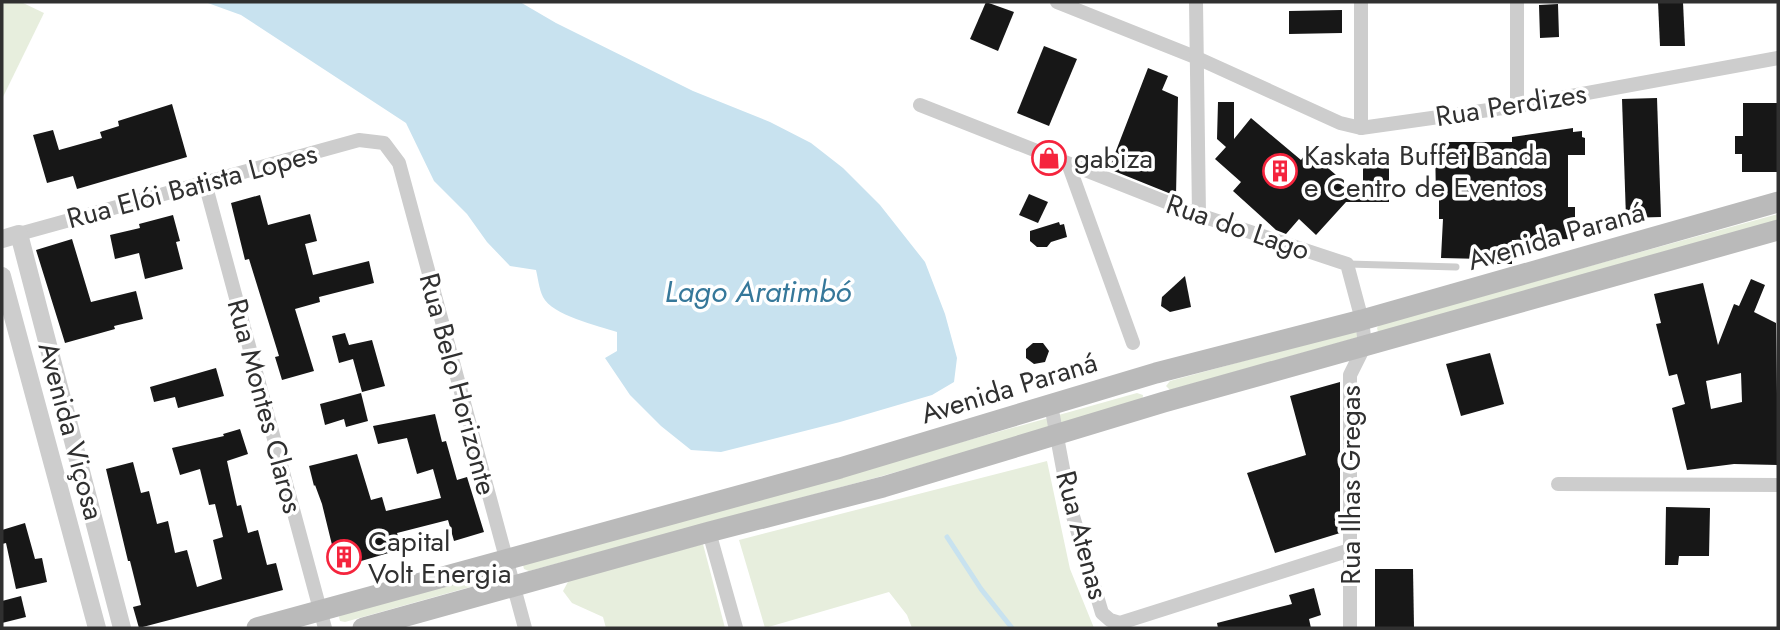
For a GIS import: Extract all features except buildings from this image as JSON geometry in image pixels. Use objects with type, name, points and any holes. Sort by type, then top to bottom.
[{"type":"main road","name":"Avenida Paraná","points":[[257,628],[323,619],[506,560],[853,464],[1156,373],[1362,320],[1778,202]]},
{"type":"main road","name":"Avenida Paraná","points":[[363,628],[709,532],[883,487],[1058,433],[1778,230]]},
{"type":"street","name":"Rua Perdizes","points":[[1057,2],[1195,57],[1340,123],[1361,128],[1517,106],[1778,58]]},
{"type":"street","points":[[1196,2],[1199,215]]},
{"type":"street","points":[[1361,2],[1361,128]]},
{"type":"street","points":[[1517,2],[1517,106]]},
{"type":"street","name":"Rua do Lago","points":[[920,105],[1199,215],[1347,264],[1362,320],[1365,345]]},
{"type":"street","name":"Rua Elói Batista Lopes","points":[[10,237],[359,140],[384,143]]},
{"type":"street","name":"Rua Belo Horizonte","points":[[384,143],[399,163],[525,628]]},
{"type":"street","points":[[1069,166],[1133,343]]},
{"type":"street","name":"Rua Montes Claros","points":[[205,183],[323,619]]},
{"type":"street","name":"Avenida Viçosa","points":[[10,237],[122,628]]},
{"type":"street","name":"Avenida Viçosa","points":[[2,276],[97,628]]},
{"type":"street","name":"Rua Ilhas Gregas","points":[[1350,628],[1350,374],[1365,345]]},
{"type":"street","name":"Rua Atenas","points":[[1051,405],[1073,517],[1102,613],[1110,620],[1120,624],[1350,550]]},
{"type":"street","points":[[1558,484],[1778,485]]},
{"type":"street","points":[[709,532],[736,628]]},
{"type":"lane","points":[[1347,264],[1456,267]]},
{"type":"green space","points":[[2,2],[21,2],[44,13],[2,99]]},
{"type":"green space","points":[[1778,214],[1778,222],[1378,332],[1380,324]]},
{"type":"green space","points":[[1357,331],[1359,337],[1170,390],[1166,386],[1170,381]]},
{"type":"green space","points":[[1137,393],[1143,395],[1142,402],[875,478],[529,571],[524,569],[523,565]]},
{"type":"green space","points":[[1047,461],[1070,569],[1094,628],[912,628],[907,615],[889,592],[765,628],[739,540]]},
{"type":"green space","points":[[703,544],[725,628],[606,628],[603,617],[572,603],[563,591],[569,580]]},
{"type":"green space","points":[[496,571],[498,575],[495,580],[345,622],[340,621],[342,612]]},
{"type":"water","name":"Lago Aratimbó","points":[[205,2],[520,2],[556,23],[693,91],[770,122],[811,143],[843,168],[880,205],[925,262],[945,314],[957,358],[954,382],[932,395],[840,422],[721,452],[691,450],[661,426],[630,395],[605,358],[617,351],[617,332],[576,319],[556,309],[543,297],[536,270],[510,266],[487,242],[467,214],[434,181],[406,123],[241,15]]},
{"type":"waterway","points":[[947,537],[981,589],[1012,628]]},
{"type":"place","name":"gabiza","points":[[1049,158]]},
{"type":"place","name":"Kaskata Buffet Banda e Centro de Eventos","points":[[1280,171]]},
{"type":"place","name":"Capital Volt Energia","points":[[344,557]]}]
